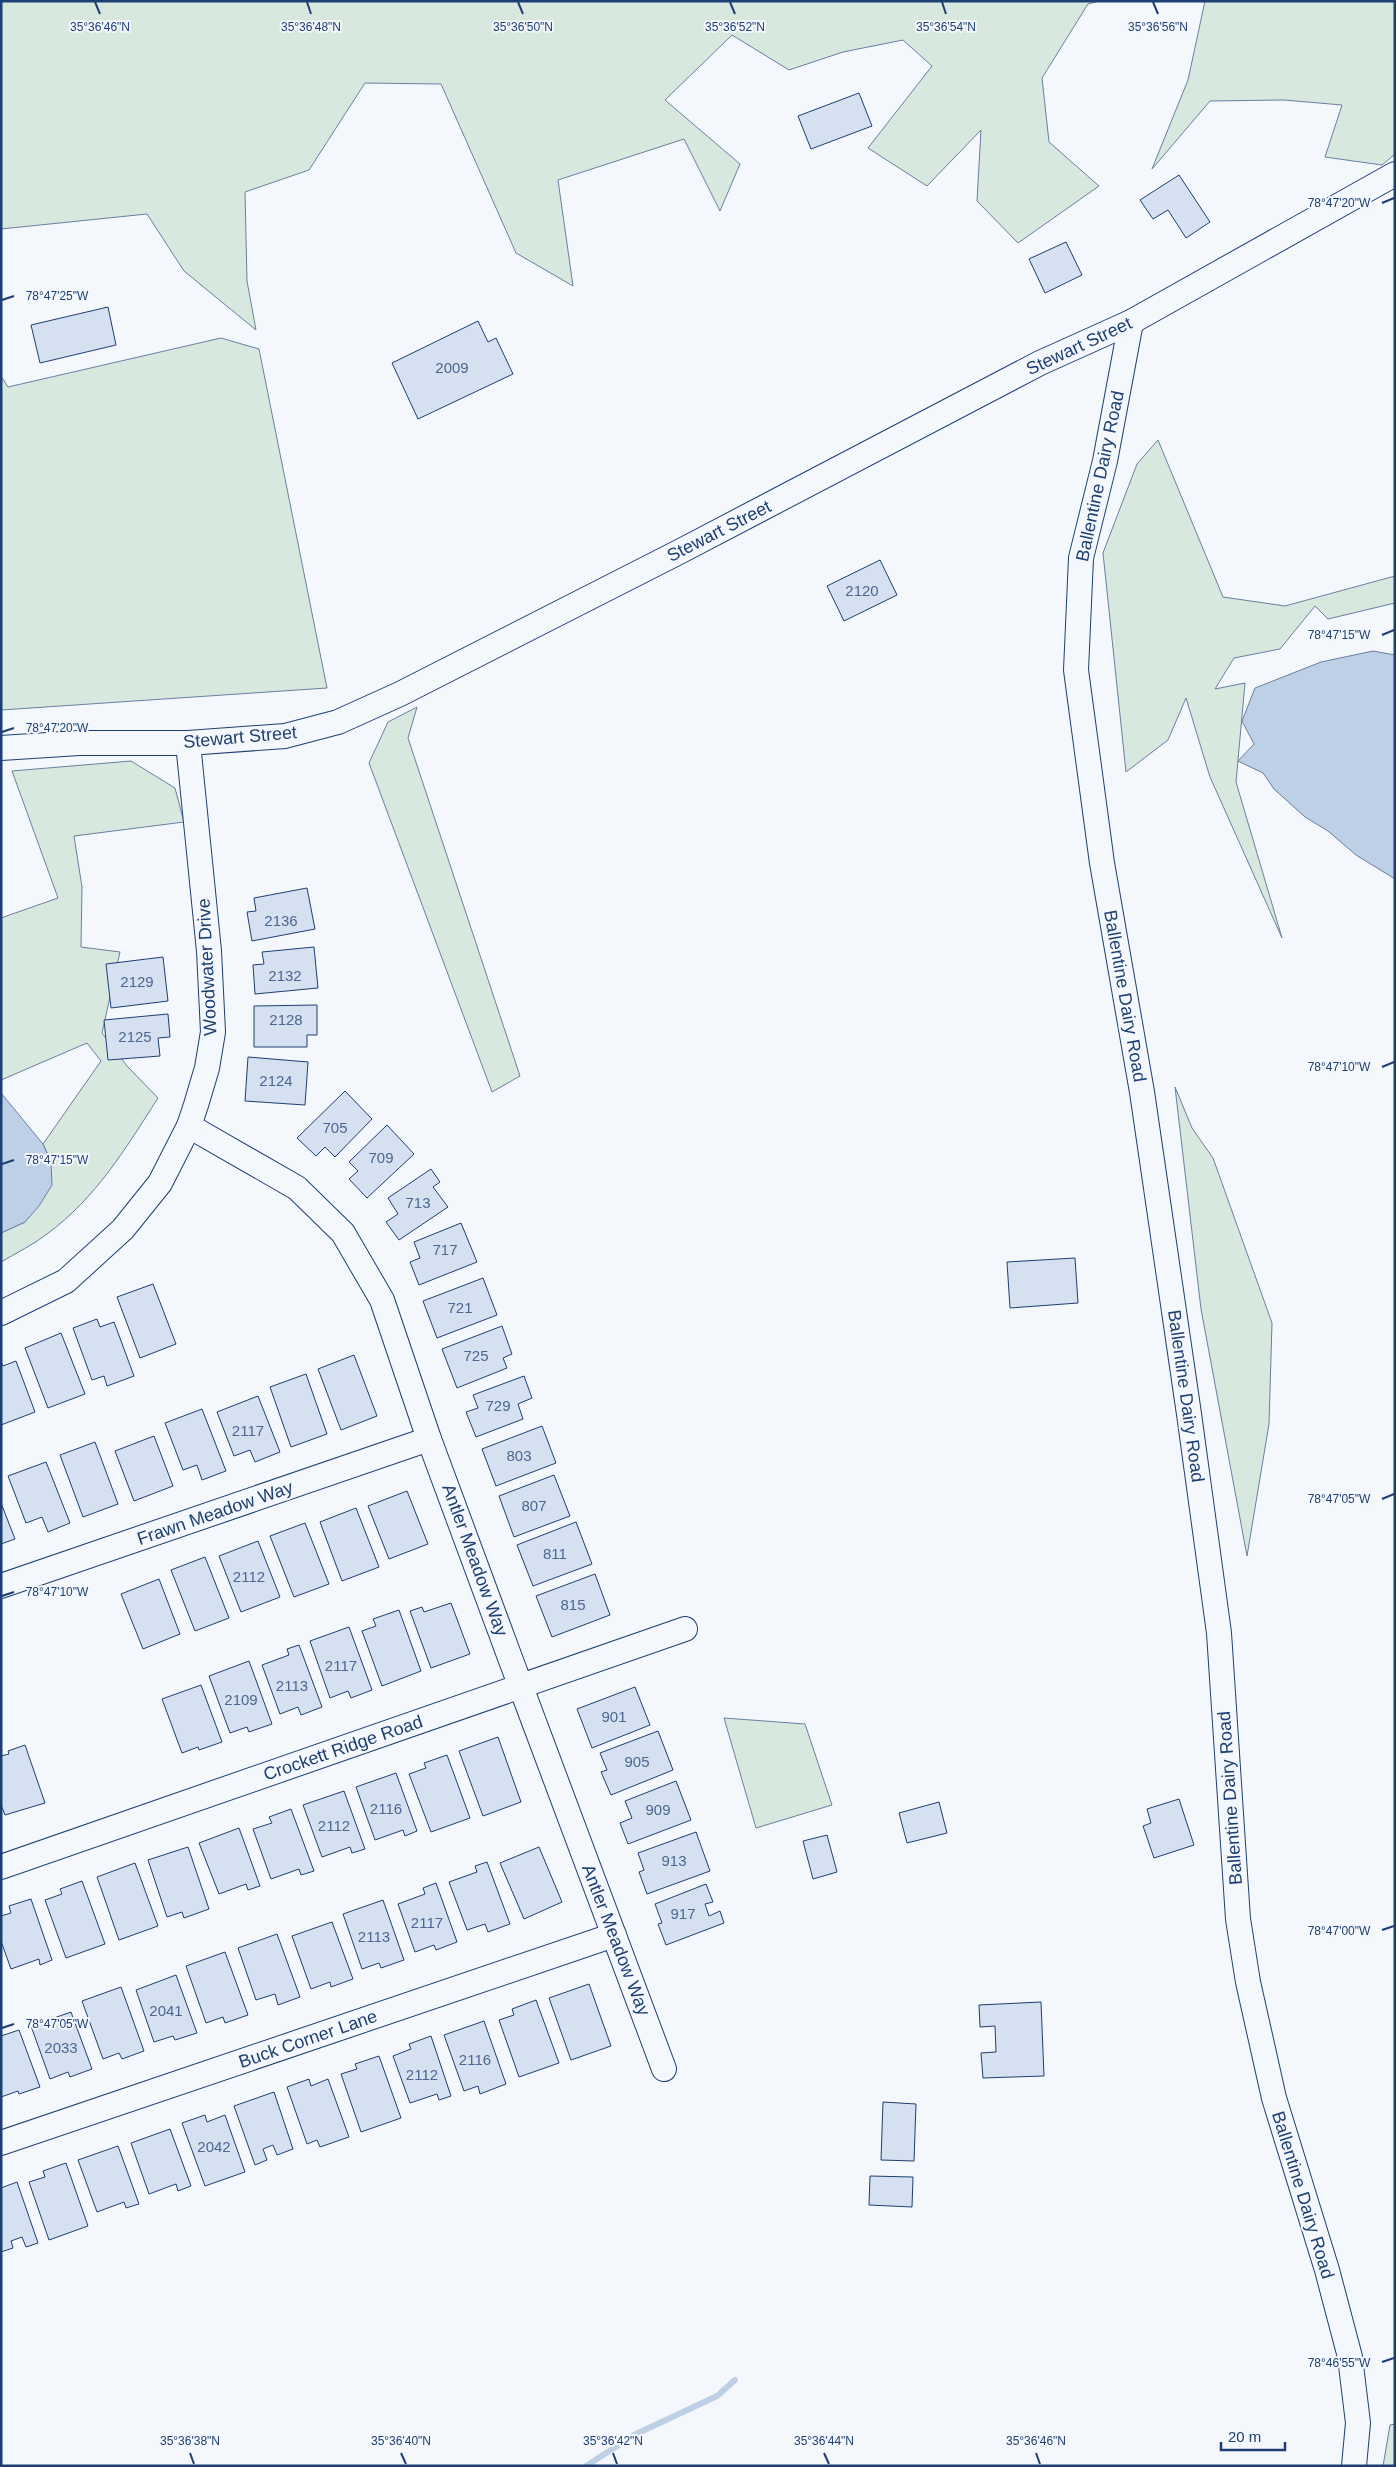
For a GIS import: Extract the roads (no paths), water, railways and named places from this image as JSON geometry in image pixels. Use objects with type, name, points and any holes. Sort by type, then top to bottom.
[{"type":"street","name":"Stewart Street","points":[[1,748],[79,743],[188,743],[285,736],[338,722],[400,694],[1040,363],[1131,322],[1395,174]]},
{"type":"street","name":"Ballentine Dairy Road","points":[[1131,322],[1105,461],[1081,558],[1076,670],[1102,863],[1143,1102],[1218,1624],[1238,1919],[1248,1982],[1274,2098],[1327,2270],[1350,2357],[1358,2423],[1354,2466]]},
{"type":"street","name":"Woodwater Drive","points":[[1,1313],[66,1281],[123,1229],[160,1183],[189,1126],[207,1068],[212,1032],[209,951],[188,743]]},
{"type":"street","name":"Antler Meadow Way","points":[[189,1126],[297,1188],[343,1233],[382,1300],[520,1687],[664,2069]]},
{"type":"street","name":"Frawn Meadow Way","points":[[1,1586],[430,1439]]},
{"type":"street","name":"Crockett Ridge Road","points":[[1,1868],[685,1629]]},
{"type":"street","name":"Buck Corner Lane","points":[[1,2143],[614,1935]]},
{"type":"water","points":[[1373,651],[1395,655],[1395,879],[1356,855],[1328,831],[1305,817],[1274,789],[1263,773],[1238,761],[1254,744],[1242,721],[1255,688],[1321,662]]},
{"type":"water","points":[[1,1093],[43,1144],[51,1162],[52,1185],[39,1206],[25,1222],[1,1233]]},
{"type":"waterway","points":[[586,2466],[634,2435],[717,2396],[735,2380]]}]
